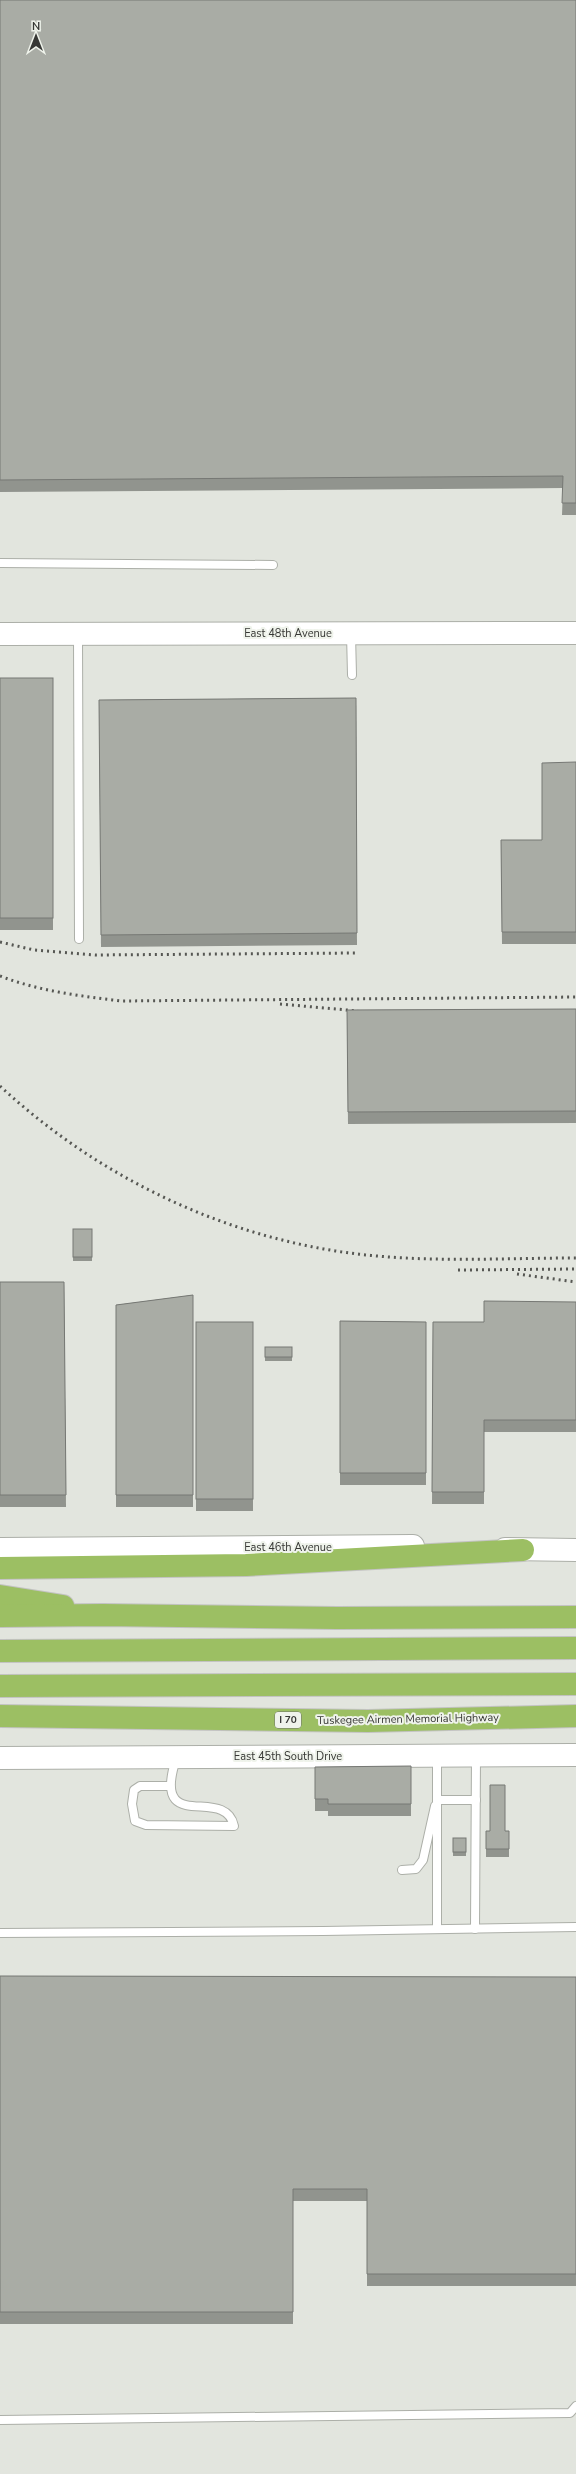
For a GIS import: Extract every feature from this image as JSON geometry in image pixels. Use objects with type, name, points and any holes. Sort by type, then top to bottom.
[{"type":"highway","points":[[0,1568],[246,1565],[523,1550]]},
{"type":"highway","points":[[0,1596],[13,1596],[103,1615]]},
{"type":"highway","points":[[0,1616],[103,1615],[338,1618],[576,1617]]},
{"type":"highway","points":[[0,1651],[576,1648]]},
{"type":"highway","points":[[0,1686],[576,1684]]},
{"type":"highway","name":"Tuskegee Airmen Memorial Highway","points":[[0,1716],[368,1721],[576,1716]]},
{"type":"main road","name":"East 48th Avenue","points":[[0,634],[576,633]]},
{"type":"main road","name":"East 46th Avenue","points":[[0,1548],[440,1546],[523,1550],[576,1550]]},
{"type":"main road","name":"East 45th South Drive","points":[[0,1758],[576,1755]]},
{"type":"lane","points":[[0,563],[273,564]]},
{"type":"lane","points":[[351,633],[352,675]]},
{"type":"lane","points":[[78,634],[79,939]]},
{"type":"lane","points":[[437,1756],[437,1929]]},
{"type":"lane","points":[[475,1929],[476,1756]]},
{"type":"lane","points":[[170,1786],[140,1786],[134,1790],[132,1804],[135,1821],[146,1825],[234,1826],[232,1816],[226,1810],[186,1806],[177,1802],[170,1786],[177,1757]]},
{"type":"lane","points":[[437,1800],[476,1800]]},
{"type":"lane","points":[[402,1870],[416,1869],[423,1860],[430,1822],[437,1800]]},
{"type":"lane","points":[[0,1933],[576,1927]]},
{"type":"lane","points":[[0,2420],[570,2412],[576,2406]]},
{"type":"building","points":[[0,0],[576,0],[576,503],[562,503],[563,476],[0,480]]},
{"type":"building","points":[[0,678],[53,678],[53,918],[0,918]]},
{"type":"building","points":[[356,698],[357,933],[101,935],[99,700]]},
{"type":"building","points":[[576,762],[576,932],[502,932],[501,840],[542,840],[542,763]]},
{"type":"building","points":[[576,1009],[576,1111],[348,1112],[347,1010]]},
{"type":"building","points":[[73,1229],[92,1229],[92,1257],[73,1257]]},
{"type":"building","points":[[0,1282],[64,1282],[66,1495],[0,1495]]},
{"type":"building","points":[[193,1295],[193,1495],[116,1495],[116,1305]]},
{"type":"building","points":[[484,1301],[576,1302],[576,1420],[484,1420],[484,1492],[432,1492],[433,1322],[484,1322]]},
{"type":"building","points":[[340,1321],[426,1322],[426,1473],[340,1473]]},
{"type":"building","points":[[196,1322],[253,1322],[253,1499],[196,1499]]},
{"type":"building","points":[[265,1347],[292,1347],[292,1357],[265,1357]]},
{"type":"building","points":[[411,1766],[411,1804],[328,1804],[328,1799],[315,1799],[315,1767]]},
{"type":"building","points":[[490,1785],[505,1785],[505,1831],[509,1831],[509,1849],[486,1849],[486,1831],[490,1831]]},
{"type":"building","points":[[453,1838],[466,1838],[466,1852],[453,1852]]},
{"type":"building","points":[[0,1976],[576,1977],[576,2274],[367,2274],[367,2189],[293,2189],[293,2312],[0,2312]]},
{"type":"railway","points":[[0,942],[34,950],[95,955],[357,953]]},
{"type":"railway","points":[[0,976],[30,986],[75,995],[121,1001],[576,997]]},
{"type":"railway","points":[[280,1004],[358,1011]]},
{"type":"railway","points":[[0,1086],[40,1120],[82,1151],[127,1178],[174,1202],[223,1222],[273,1238],[325,1249],[402,1258],[576,1258]]},
{"type":"railway","points":[[458,1270],[576,1269]]},
{"type":"railway","points":[[517,1274],[576,1282]]}]
